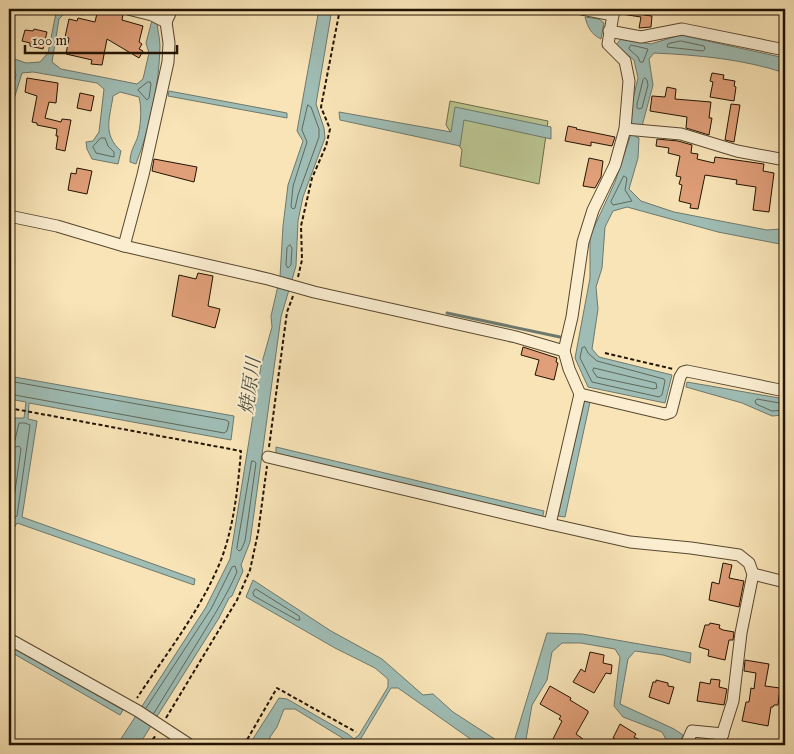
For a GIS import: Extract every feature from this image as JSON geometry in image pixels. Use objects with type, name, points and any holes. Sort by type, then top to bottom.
[{"type":"street","points":[[128,9],[159,19]]},
{"type":"street","points":[[159,19],[172,9]]},
{"type":"street","points":[[550,524],[580,394],[569,369],[564,351],[572,317],[583,242],[593,210],[631,130],[629,81],[625,61],[608,44],[613,12],[582,9]]},
{"type":"street","points":[[124,246],[143,175],[168,62],[169,44],[159,19]]},
{"type":"street","points":[[609,31],[641,38],[682,29],[785,50]]},
{"type":"street","points":[[631,130],[681,134],[737,151],[785,160]]},
{"type":"street","points":[[9,216],[57,226],[124,246],[516,337],[564,351]]},
{"type":"street","points":[[580,394],[665,414],[671,412],[683,372],[688,371],[785,390]]},
{"type":"street","points":[[268,457],[630,542],[739,555],[748,563],[753,574],[740,633],[733,701],[719,745]]},
{"type":"street","points":[[753,574],[785,582]]},
{"type":"street","points":[[9,639],[134,709],[190,745]]},
{"type":"street","points":[[686,745],[692,731],[723,734]]},
{"type":"path","points":[[161,726],[237,600],[250,570],[258,533],[287,312],[296,287],[302,260],[301,226],[312,178],[326,146],[330,129],[321,107],[340,9]]},
{"type":"path","points":[[605,353],[683,372]]},
{"type":"path","points":[[9,408],[241,451],[238,489],[221,560],[196,610],[134,709]]},
{"type":"path","points":[[244,745],[277,688],[356,732]]},
{"type":"green space","points":[[450,101],[548,121],[539,184],[460,166],[462,150],[446,125]]},
{"type":"water","points":[[54,9],[85,10],[83,15],[66,12],[59,19],[52,62],[61,69],[137,84],[143,79],[149,53],[146,43],[153,20],[154,9],[159,9],[157,23],[160,47],[156,91],[146,136],[136,164],[130,162],[130,159],[139,129],[141,112],[139,97],[120,92],[113,96],[109,132],[115,145],[121,151],[118,164],[92,159],[87,149],[86,142],[93,141],[99,132],[104,89],[97,83],[33,72],[22,73],[10,112],[9,124],[9,103],[16,75],[14,67],[9,64],[9,57],[26,63],[40,62],[48,53],[56,13]]},
{"type":"water","points":[[319,9],[332,9],[316,104],[324,128],[325,138],[303,197],[298,221],[296,266],[281,317],[250,542],[241,565],[243,571],[232,596],[229,598],[219,618],[139,745],[117,745],[206,607],[230,559],[261,366],[272,327],[271,316],[280,277],[288,185],[303,141],[297,131]]},
{"type":"water","points":[[585,17],[599,19],[604,23],[601,39],[590,30]]},
{"type":"water","points":[[680,35],[785,58],[785,73],[753,64],[720,58],[654,53],[649,59],[653,85],[642,126],[637,126],[636,137],[639,138],[638,158],[629,189],[641,201],[674,212],[767,230],[780,229],[785,233],[785,245],[718,232],[627,207],[613,211],[605,227],[602,268],[596,287],[598,309],[592,349],[599,357],[672,375],[665,403],[588,387],[575,358],[590,278],[590,236],[615,182],[630,137],[632,103],[638,78],[634,60],[616,45],[621,39],[651,44]]},
{"type":"water","points":[[169,91],[287,113],[287,118],[168,96]]},
{"type":"water","points":[[455,107],[551,127],[551,139],[464,120],[460,146],[340,120],[339,112],[451,132]]},
{"type":"water","points":[[9,376],[234,416],[231,440],[29,403],[28,419],[37,421],[22,517],[195,579],[194,585],[17,523],[9,537],[9,451],[15,418],[24,418],[26,402],[9,399]]},
{"type":"water","points":[[687,382],[785,399],[785,415],[772,416],[742,403],[686,387]]},
{"type":"water","points":[[584,401],[590,402],[565,517],[558,516]]},
{"type":"water","points":[[276,447],[544,511],[542,519],[276,454]]},
{"type":"water","points":[[253,580],[331,631],[382,659],[423,695],[433,694],[453,712],[504,745],[479,745],[398,688],[391,688],[357,745],[346,745],[344,739],[295,709],[284,709],[277,727],[270,737],[269,745],[249,745],[279,698],[287,699],[354,739],[359,735],[388,687],[388,679],[375,668],[335,648],[246,597]]},
{"type":"water","points":[[547,633],[582,634],[691,653],[690,663],[663,655],[635,651],[628,659],[620,704],[683,735],[679,745],[665,745],[667,741],[662,732],[623,717],[614,706],[620,657],[615,649],[581,643],[562,643],[552,652],[547,680],[532,705],[525,745],[513,745]]},
{"type":"water","points":[[9,644],[123,710],[120,715],[9,651]]},
{"type":"building","points":[[98,9],[121,11],[123,14],[122,20],[143,26],[139,42],[142,44],[139,49],[143,51],[139,58],[107,39],[102,65],[91,64],[92,60],[66,54],[69,38],[65,37],[69,19],[77,21],[78,18],[95,22]]},
{"type":"building","points":[[621,9],[645,9],[644,15],[652,16],[651,27],[639,28],[641,17],[621,14]]},
{"type":"building","points":[[34,29],[47,32],[43,49],[30,46],[30,43],[22,41],[25,30],[33,31]]},
{"type":"building","points":[[712,73],[724,75],[723,79],[735,81],[734,101],[710,97],[713,82],[710,81]]},
{"type":"building","points":[[27,78],[58,83],[56,103],[49,102],[45,118],[61,122],[62,119],[71,120],[65,151],[56,149],[57,129],[37,125],[37,123],[32,122],[37,96],[25,92]]},
{"type":"building","points":[[667,87],[676,89],[675,99],[711,102],[709,118],[712,118],[709,135],[686,128],[687,117],[650,111],[652,96],[665,97]]},
{"type":"building","points":[[80,93],[94,96],[91,111],[77,108]]},
{"type":"building","points":[[731,104],[740,105],[734,142],[725,140]]},
{"type":"building","points":[[568,126],[615,137],[612,146],[591,142],[591,146],[565,141]]},
{"type":"building","points":[[657,139],[678,141],[692,145],[691,153],[698,154],[697,159],[714,163],[715,157],[764,164],[763,171],[774,173],[769,212],[753,210],[756,187],[736,184],[737,180],[705,175],[698,209],[690,208],[691,204],[679,201],[682,185],[679,184],[681,177],[676,176],[680,156],[668,153],[669,148],[656,146]]},
{"type":"building","points":[[589,158],[603,161],[601,177],[595,188],[583,186]]},
{"type":"building","points":[[154,159],[197,167],[194,182],[152,171]]},
{"type":"building","points":[[77,168],[92,171],[87,194],[68,190],[71,173],[76,174]]},
{"type":"building","points":[[198,273],[213,276],[208,306],[220,309],[215,328],[172,316],[179,275],[196,279]]},
{"type":"building","points":[[523,347],[557,358],[556,362],[558,363],[554,380],[535,375],[539,360],[521,355]]},
{"type":"building","points":[[723,563],[732,565],[729,578],[744,581],[739,607],[709,600],[712,582],[719,584]]},
{"type":"building","points":[[710,623],[720,625],[719,628],[723,630],[734,632],[733,640],[729,640],[725,660],[708,656],[709,650],[699,647],[705,625]]},
{"type":"building","points":[[590,652],[604,655],[603,663],[612,665],[611,674],[606,673],[594,693],[573,682],[581,669],[585,672]]},
{"type":"building","points":[[745,660],[769,664],[765,686],[780,688],[778,705],[771,707],[768,726],[742,721],[746,702],[749,702],[751,688],[754,689],[756,673],[744,671]]},
{"type":"building","points":[[711,679],[720,680],[719,687],[727,689],[724,705],[697,701],[700,682],[710,684]]},
{"type":"building","points":[[656,680],[668,683],[668,686],[674,687],[669,704],[649,697],[653,682],[656,682]]},
{"type":"building","points":[[550,686],[571,698],[570,700],[588,711],[576,734],[583,739],[578,745],[571,740],[569,745],[566,745],[553,739],[562,721],[559,719],[561,716],[540,704]]},
{"type":"building","points":[[620,724],[636,734],[634,737],[650,745],[626,745],[613,738]]},
{"type":"waterway","points":[[447,313],[560,337]]},
{"type":"water label","name":"焼原川","points":[[251,386]]}]
